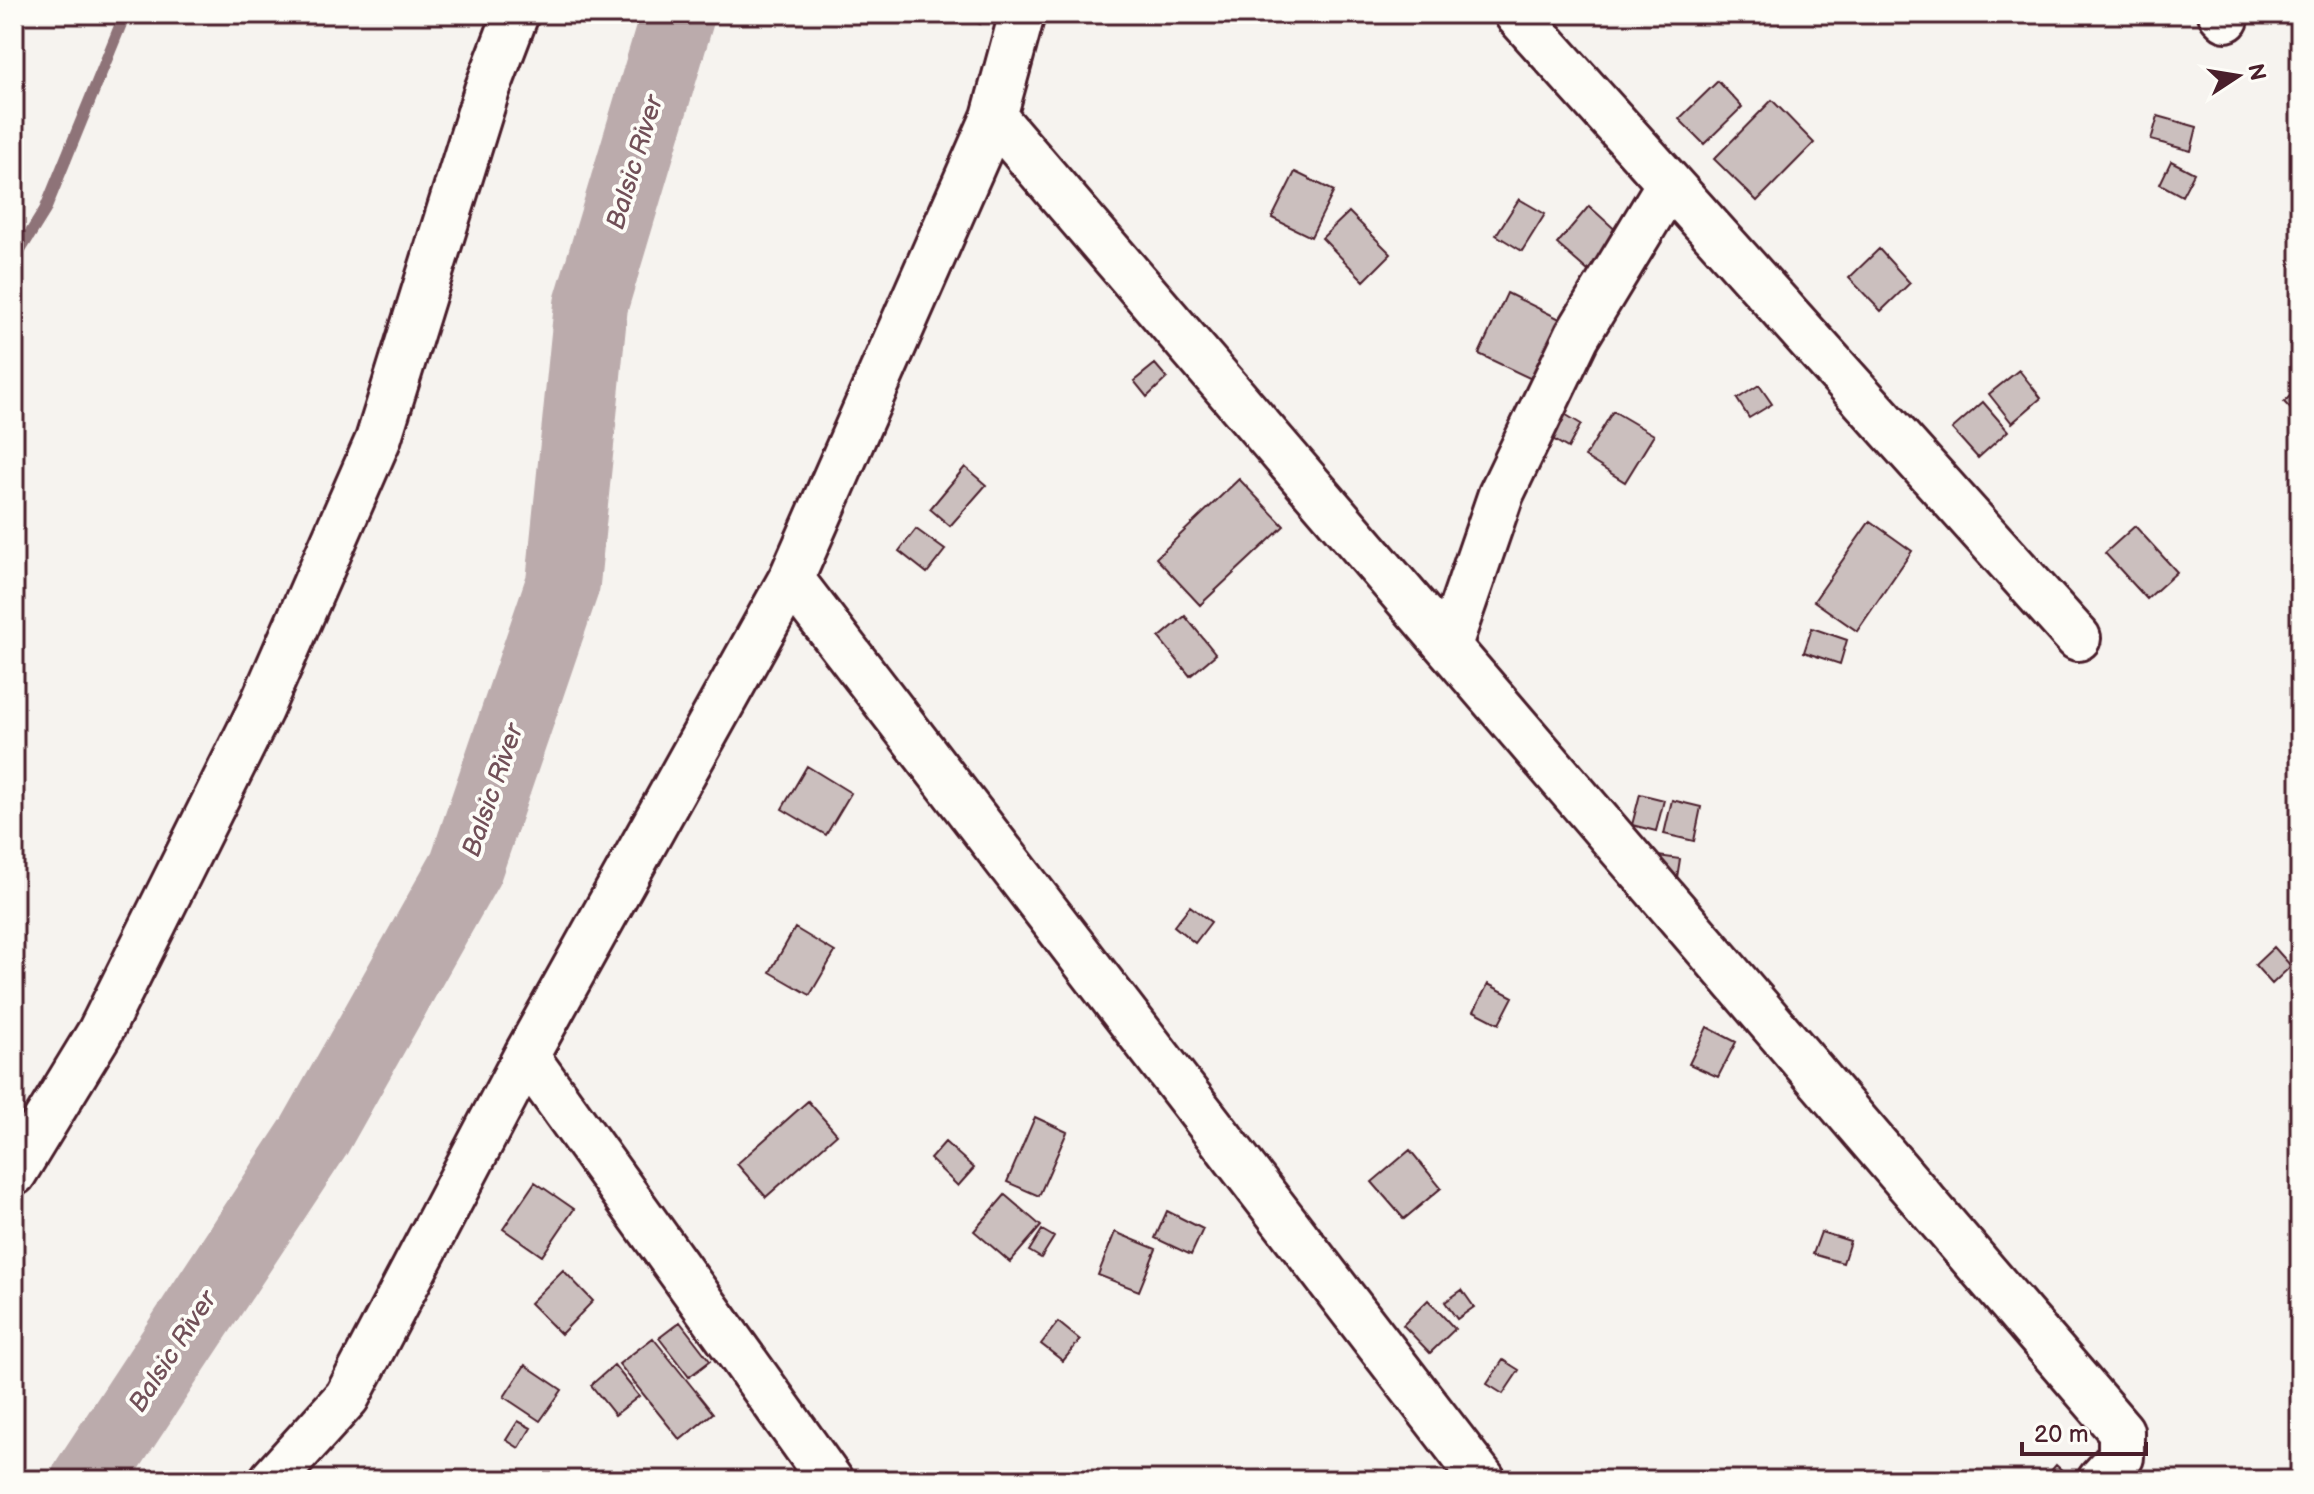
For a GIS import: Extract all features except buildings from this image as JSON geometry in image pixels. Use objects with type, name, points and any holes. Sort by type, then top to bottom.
[{"type":"street","points":[[14,1173],[100,1032],[240,752],[366,468],[378,440],[487,90],[516,14]]},
{"type":"street","points":[[272,1480],[347,1397],[526,1056],[791,579],[994,117],[1022,14]]},
{"type":"street","points":[[1517,14],[2078,638]]},
{"type":"street","points":[[994,117],[2121,1431],[2121,1457],[2100,1480]]},
{"type":"street","points":[[1449,645],[1501,494],[1577,336],[1669,184]]},
{"type":"street","points":[[791,579],[1483,1480]]},
{"type":"street","points":[[526,1056],[830,1480]]},
{"type":"waterway","points":[[14,260],[45,210],[125,14]]},
{"type":"waterway","name":"Balsic River","points":[[88,1480],[314,1137],[466,867],[563,583],[591,305],[678,14]]}]
